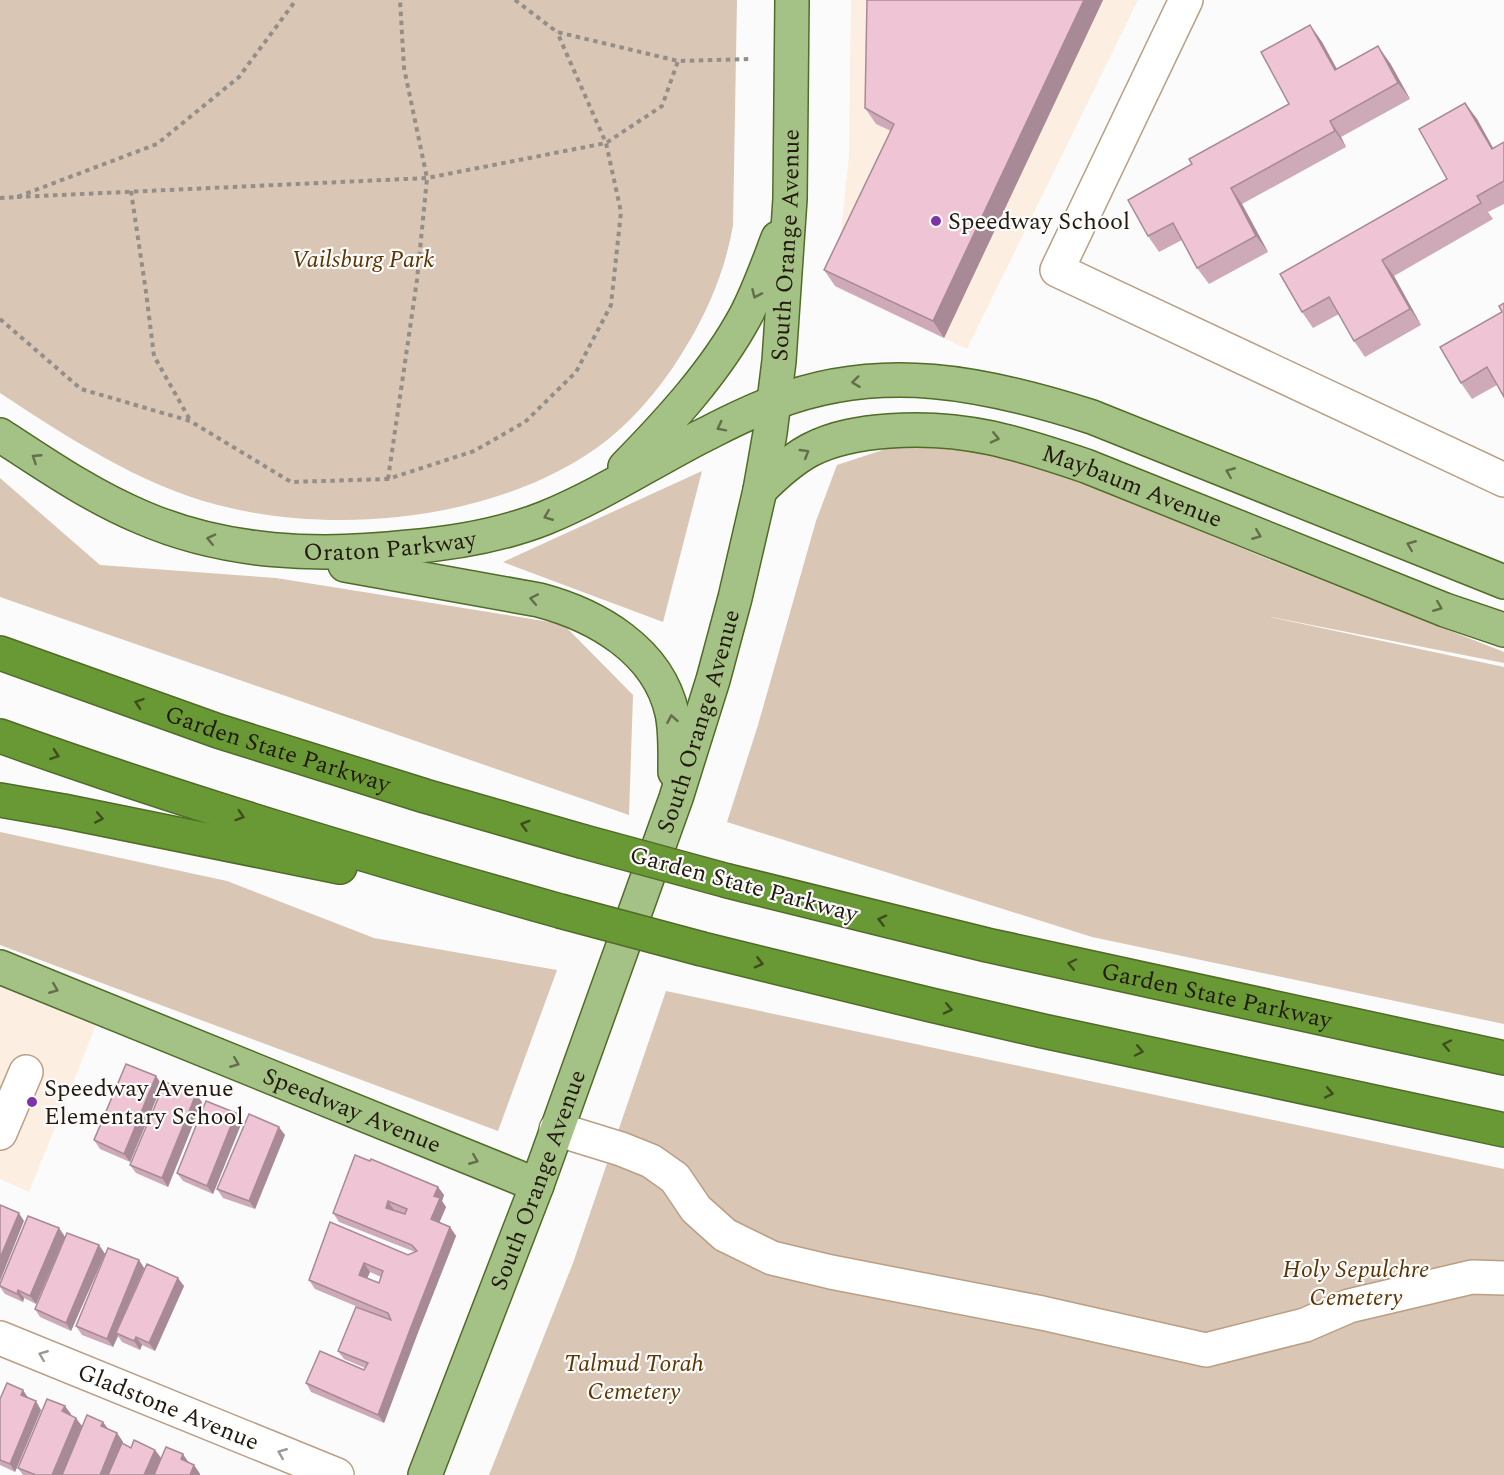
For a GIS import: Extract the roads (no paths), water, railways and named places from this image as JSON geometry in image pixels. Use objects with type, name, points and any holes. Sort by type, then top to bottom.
[{"type":"highway","name":"Garden State Parkway","points":[[0,653],[144,705],[425,796],[728,881],[987,945],[1504,1058]]},
{"type":"highway","points":[[0,736],[328,844],[702,949],[1043,1031],[1504,1130]]},
{"type":"highway","points":[[0,800],[560,911]]},
{"type":"main road","name":"South Orange Avenue","points":[[425,1475],[537,1185],[676,798],[722,650],[760,490],[774,402],[782,324],[790,199],[792,0]]},
{"type":"main road","points":[[600,493],[661,430],[690,396],[731,339],[756,294],[779,237],[790,199]]},
{"type":"main road","name":"Maybaum Avenue","points":[[774,402],[825,387],[878,380],[940,381],[1024,396],[1125,429],[1504,582]]},
{"type":"main road","name":"Oraton Parkway","points":[[0,435],[79,486],[140,517],[174,530],[253,548],[298,552],[368,552],[463,540],[518,528],[600,493],[698,438],[774,402]]},
{"type":"main road","name":"Maybaum Avenue","points":[[760,490],[808,451],[850,435],[906,429],[985,436],[1086,466],[1445,610],[1504,630]]},
{"type":"main road","points":[[253,548],[539,600],[558,605],[594,621],[640,654],[662,684],[672,712],[676,798]]},
{"type":"main road","name":"Speedway Avenue","points":[[0,967],[537,1185]]},
{"type":"street","points":[[1186,0],[1057,270],[1504,480]]},
{"type":"street","points":[[0,1133],[26,1072]]},
{"type":"street","points":[[556,1129],[651,1161],[675,1178],[696,1209],[725,1235],[772,1258],[831,1272],[1042,1313],[1206,1350],[1305,1325],[1349,1306],[1472,1276],[1504,1278]]},
{"type":"street","name":"Gladstone Avenue","points":[[0,1338],[336,1475]]},
{"type":"place","name":"Speedway School","points":[[936,221]]},
{"type":"place","name":"Speedway Avenue Elementary School","points":[[32,1102]]},
{"type":"park label","name":"Vailsburg Park","points":[[363,259]]},
{"type":"park label","name":"Holy Sepulchre Cemetery","points":[[1356,1283]]},
{"type":"park label","name":"Talmud Torah Cemetery","points":[[634,1377]]}]
